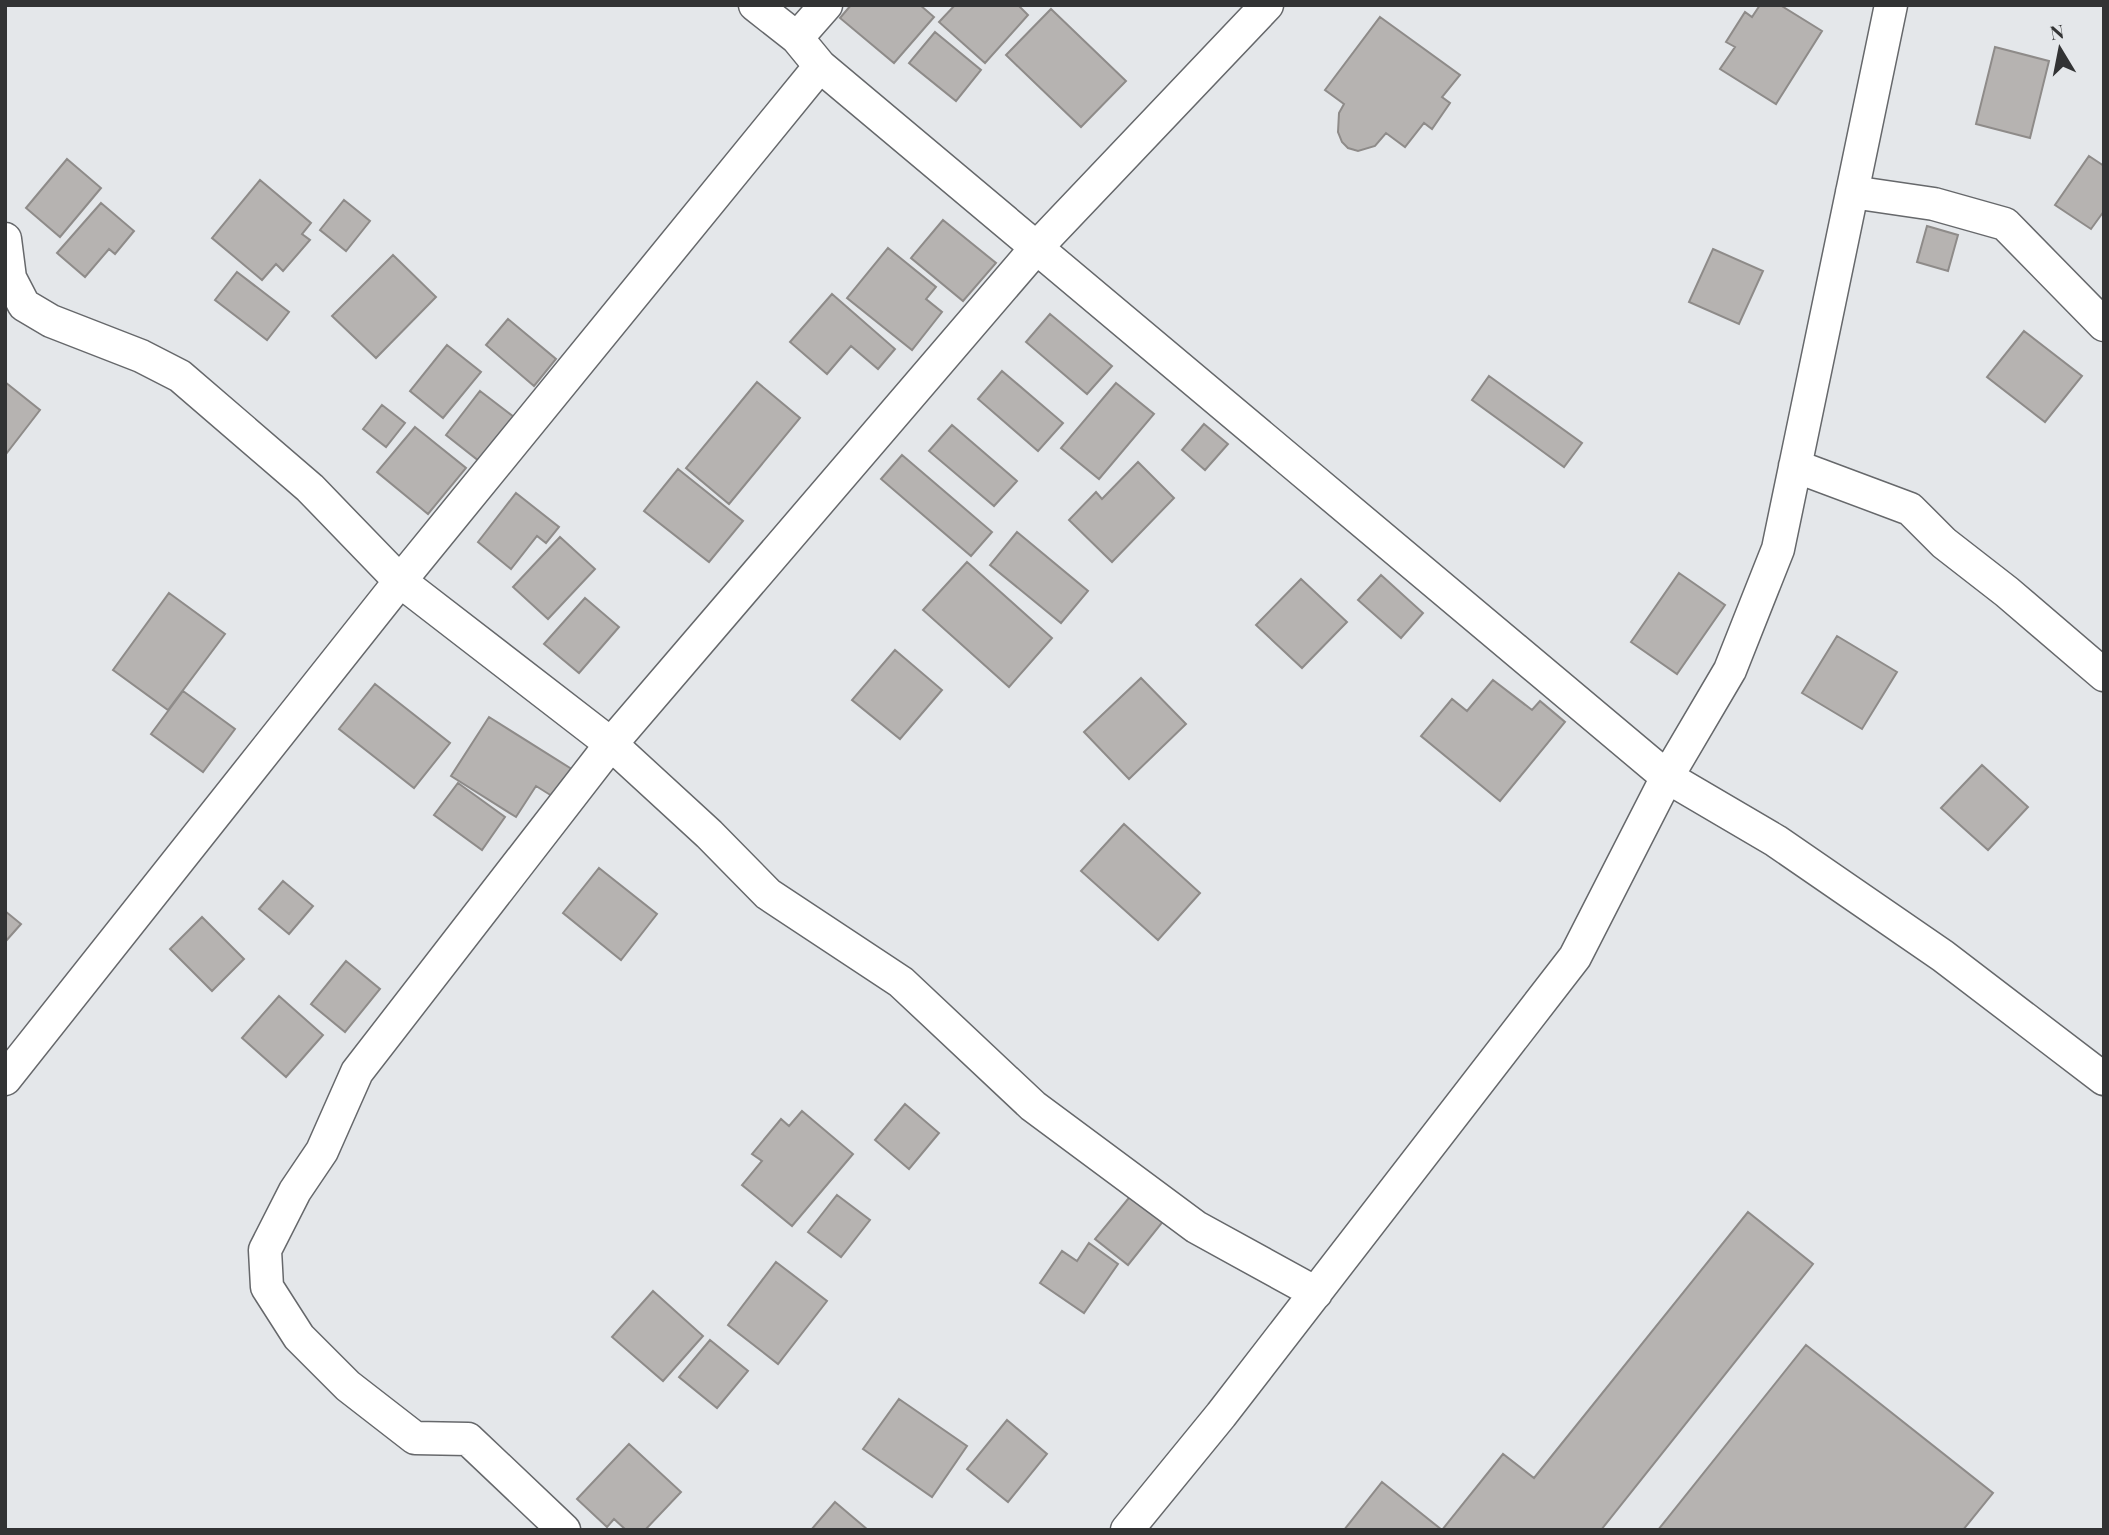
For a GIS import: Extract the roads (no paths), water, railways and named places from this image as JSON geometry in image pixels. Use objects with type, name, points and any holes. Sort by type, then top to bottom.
[{"type":"street","points":[[755,5],[797,38],[820,66],[1667,777],[1776,841],[1943,956],[2104,1079]]},
{"type":"street","points":[[797,38],[826,5]]},
{"type":"street","points":[[564,1530],[468,1439],[415,1438],[348,1386],[299,1337],[267,1287],[265,1250],[295,1191],[322,1151],[357,1072],[611,744],[1037,247],[1267,5]]},
{"type":"street","points":[[1127,1530],[1221,1415],[1575,957],[1667,777],[1730,670],[1778,549],[1891,5]]},
{"type":"street","points":[[5,1079],[400,581],[820,66]]},
{"type":"street","points":[[1853,192],[1934,204],[2005,224],[2104,325]]},
{"type":"street","points":[[5,239],[10,278],[24,305],[51,321],[141,356],[180,376],[310,488],[400,581],[611,744],[709,834],[768,894],[901,982],[1034,1106],[1196,1227],[1316,1293]]},
{"type":"street","points":[[1795,466],[1910,509],[1944,543],[2007,592],[2104,675]]}]
